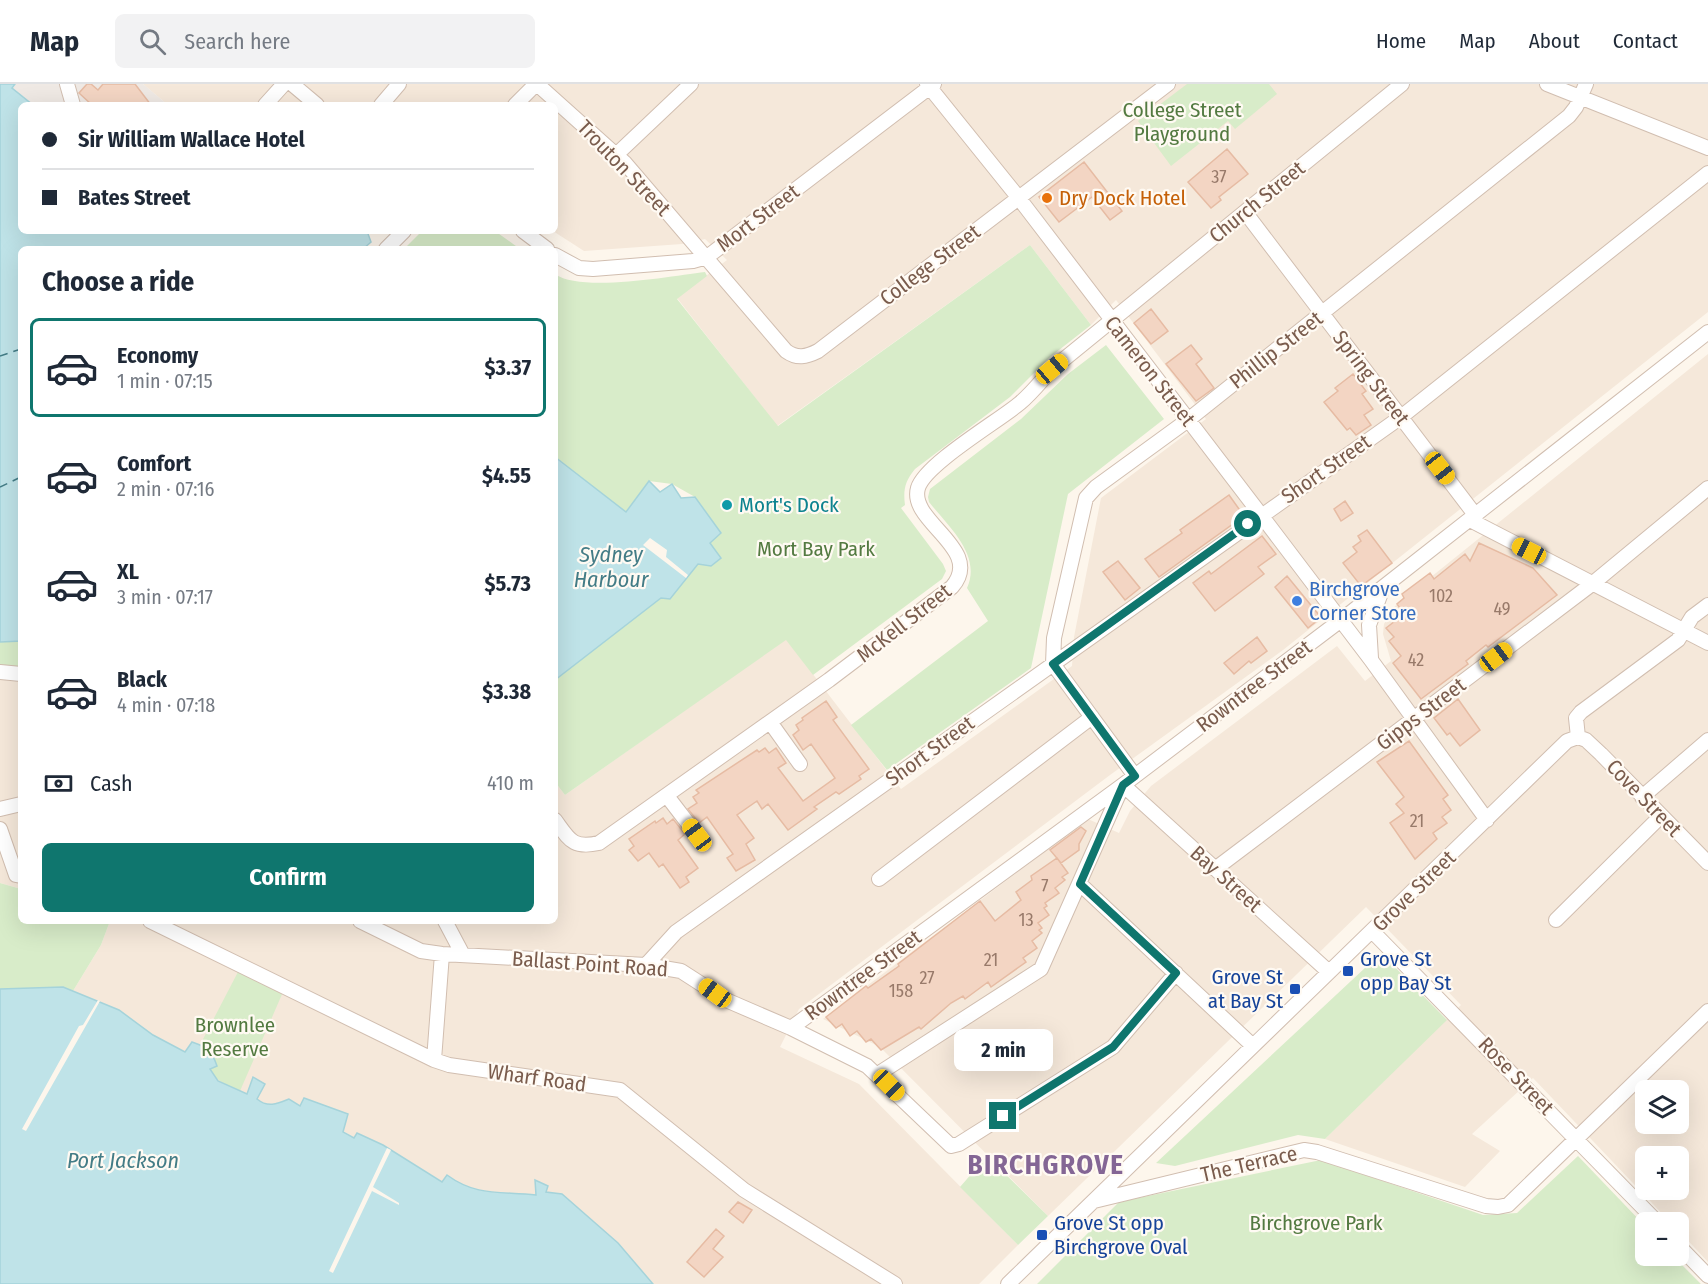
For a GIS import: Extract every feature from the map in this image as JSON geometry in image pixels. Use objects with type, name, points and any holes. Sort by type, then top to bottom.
[{"type":"street","points":[[68,84],[72,102]]},
{"type":"street","points":[[384,102],[399,84]]},
{"type":"street","points":[[518,102],[536,84]]},
{"type":"street","name":"Trouton Street","points":[[536,84],[556,102]]},
{"type":"street","points":[[616,155],[691,84]]},
{"type":"street","name":"College Street","points":[[707,257],[786,351],[791,355],[803,356],[818,351],[1168,84]]},
{"type":"street","name":"Church Street","points":[[1112,320],[1402,84]]},
{"type":"street","points":[[1547,84],[1584,90],[1708,148]]},
{"type":"street","points":[[268,102],[283,85],[312,102]]},
{"type":"street","name":"Cameron Street","points":[[930,85],[1371,660],[1487,820]]},
{"type":"street","name":"Mort Street","points":[[558,257],[579,268],[593,269],[693,261],[707,257],[930,85]]},
{"type":"street","name":"Phillip Street","points":[[1053,664],[1054,638],[1086,498],[1096,487],[1188,420],[1569,116],[1584,90]]},
{"type":"street","name":"Trouton Street","points":[[558,104],[616,155],[707,257]]},
{"type":"street","name":"Short Street","points":[[646,965],[676,932],[1401,417],[1708,173]]},
{"type":"street","name":"Spring Street","points":[[1245,212],[1401,417],[1473,518],[1592,584],[1708,643]]},
{"type":"street","points":[[389,246],[401,234]]},
{"type":"street","points":[[527,234],[543,246]]},
{"type":"street","name":"McKell Street","points":[[558,824],[572,843],[585,847],[598,843],[770,722],[928,606],[959,579],[961,569],[959,557],[923,508],[918,497],[918,488],[924,477],[1021,402],[1052,369],[1112,320]]},
{"type":"street","name":"Rowntree Street","points":[[790,1028],[1123,785],[1341,621],[1708,332]]},
{"type":"street","name":"Gipps Street","points":[[1215,869],[1592,584],[1708,488]]},
{"type":"street","points":[[1371,660],[1368,647],[1369,625],[1383,589]]},
{"type":"street","points":[[1578,736],[1576,718],[1581,712],[1678,640],[1692,617],[1708,605]]},
{"type":"street","points":[[1053,664],[1135,776]]},
{"type":"street","points":[[0,672],[18,674]]},
{"type":"street","points":[[879,879],[1092,717]]},
{"type":"street","points":[[770,722],[800,764]]},
{"type":"street","name":"Cove Street","points":[[1578,736],[1586,740],[1708,863]]},
{"type":"street","name":"Grove Street","points":[[1008,1284],[1373,932],[1567,741],[1578,736]]},
{"type":"street","points":[[1642,797],[1708,740]]},
{"type":"street","points":[[878,1074],[1041,969],[1123,785]]},
{"type":"street","name":"Bay Street","points":[[1123,785],[1329,972]]},
{"type":"street","points":[[667,796],[697,835]]},
{"type":"street","points":[[0,809],[18,805]]},
{"type":"street","points":[[1090,809],[1098,814],[1104,826]]},
{"type":"street","points":[[1556,920],[1660,816]]},
{"type":"street","points":[[0,829],[18,876]]},
{"type":"street","points":[[1080,884],[1253,1046]]},
{"type":"street","name":"Wharf Road","points":[[156,924],[434,1060],[449,1065],[620,1089],[744,1190],[895,1284]]},
{"type":"street","name":"Ballast Point Road","points":[[366,924],[421,951],[463,956],[646,965],[681,971],[726,1000],[867,1066],[951,1146],[966,1139],[1113,1047],[1176,973]]},
{"type":"street","points":[[447,924],[463,956]]},
{"type":"street","name":"Rose Street","points":[[1373,932],[1647,1212]]},
{"type":"street","points":[[434,1060],[442,954]]},
{"type":"street","points":[[1576,1140],[1708,1011]]},
{"type":"street","name":"The Terrace","points":[[1092,1202],[1304,1150],[1317,1152],[1486,1206],[1503,1206],[1576,1140]]},
{"type":"street","points":[[1689,1256],[1708,1276]]},
{"type":"shaded area","points":[[15,84],[143,84],[164,102],[30,102],[23,96],[0,102]]},
{"type":"shaded area","points":[[143,84],[1708,84],[1708,312],[1283,650],[1110,775],[799,1009],[780,1047],[859,1084],[1018,1245],[979,1284],[653,1284],[546,1192],[548,1186],[535,1181],[536,1195],[491,1193],[469,1189],[447,1175],[443,1182],[383,1145],[357,1133],[355,1138],[343,1131],[347,1114],[304,1098],[300,1106],[289,1099],[273,1105],[261,1102],[257,1099],[265,1084],[247,1094],[218,1081],[204,1047],[192,1042],[185,1053],[73,991],[101,945],[109,924],[558,924],[558,786],[565,795],[786,639],[901,789],[1072,666],[1074,637],[1101,498],[1206,419],[1116,300],[1091,325],[1030,245],[777,426],[677,298],[727,260],[705,239],[682,244],[584,251],[558,234],[558,102],[164,102]]},
{"type":"shaded area","points":[[1708,354],[1708,1262],[1689,1242],[1689,1212],[1660,1212],[1649,1200],[1689,1200],[1689,1146],[1635,1146],[1635,1185],[1533,1078],[1472,1134],[1500,1151],[1465,1187],[1325,1139],[1461,1005],[1366,907],[1048,1216],[880,1047],[823,1019],[1088,819],[1119,833],[1130,811],[1151,786],[1337,646],[1365,681],[1391,661],[1383,634],[1384,624],[1395,606]]},
{"type":"shaded area","points":[[18,666],[18,888],[0,883],[0,669]]},
{"type":"green space","name":"College Street Playground","points":[[1187,84],[1269,84],[1277,94],[1235,129],[1228,121],[1171,166],[1138,121]]},
{"type":"green space","points":[[419,234],[499,234],[516,246],[407,246]]},
{"type":"green space","name":"Mort Bay Park","points":[[1030,245],[1091,325],[1050,357],[1010,397],[915,469],[909,478],[905,490],[905,505],[901,508],[943,564],[946,571],[942,579],[813,675],[786,640],[565,795],[558,786],[558,678],[661,598],[670,598],[698,564],[721,558],[709,543],[695,497],[672,484],[649,481],[626,512],[558,459],[558,275],[568,280],[605,283],[705,272],[707,276],[677,299],[778,426]]},
{"type":"green space","points":[[1106,345],[1164,419],[1068,494],[1031,668],[887,770],[851,725],[988,621],[967,588],[970,564],[967,553],[953,531],[929,502],[930,489],[1021,419],[1068,374]]},
{"type":"green space","points":[[18,641],[18,666],[0,669],[0,642]]},
{"type":"green space","points":[[0,883],[18,888],[18,924],[109,924],[101,945],[73,991],[0,990]]},
{"type":"green space","points":[[1381,953],[1447,1020],[1325,1139],[1298,1135],[1175,1166],[1156,1163]]},
{"type":"green space","name":"Brownlee Reserve","points":[[239,970],[283,992],[240,1091],[223,1083],[214,1075],[208,1065],[204,1047],[200,1045]]},
{"type":"green space","points":[[987,1156],[1048,1216],[1018,1245],[960,1187]]},
{"type":"green space","name":"Birchgrove Park","points":[[1578,1156],[1635,1216],[1635,1266],[1683,1266],[1701,1284],[1037,1284],[1119,1202],[1321,1160],[1483,1215],[1517,1213]]},
{"type":"water","points":[[0,84],[15,84],[12,88],[29,102],[18,102],[18,234],[368,234],[371,242],[366,246],[18,246],[18,641],[0,642]]},
{"type":"water","name":"Sydney Harbour","points":[[558,459],[626,512],[649,481],[660,492],[672,484],[681,498],[695,497],[721,533],[710,543],[721,558],[711,566],[698,564],[670,599],[661,598],[558,678]]},
{"type":"water","name":"Port Jackson","points":[[63,987],[119,1010],[153,1035],[185,1052],[192,1042],[206,1048],[217,1066],[210,1069],[218,1081],[247,1094],[253,1077],[265,1084],[257,1099],[265,1104],[289,1099],[300,1106],[304,1098],[348,1114],[343,1132],[354,1138],[357,1133],[383,1145],[442,1182],[447,1175],[479,1190],[536,1195],[535,1180],[548,1186],[546,1192],[562,1194],[618,1243],[653,1284],[0,1284],[0,989]]},
{"type":"pier","points":[[650,538],[667,550],[666,557],[688,575],[686,578],[643,545]]},
{"type":"pier","points":[[98,1000],[100,1001],[26,1131],[22,1129],[79,1026],[83,1025]]},
{"type":"pier","points":[[387,1148],[391,1150],[373,1187],[399,1205],[372,1191],[333,1273],[329,1271]]},
{"type":"building","points":[[87,84],[91,84],[98,90],[103,84],[135,84],[149,102],[89,102],[79,93]]},
{"type":"building","points":[[1227,149],[1248,174],[1219,197],[1221,200],[1211,208],[1188,182]]},
{"type":"building","points":[[1084,162],[1122,211],[1110,220],[1092,197],[1059,222],[1039,197]]},
{"type":"building","points":[[1151,309],[1168,331],[1151,344],[1134,323]]},
{"type":"building","points":[[1191,345],[1202,359],[1196,364],[1214,388],[1196,401],[1166,364]]},
{"type":"building","points":[[1353,374],[1366,391],[1362,394],[1373,409],[1364,415],[1371,425],[1356,435],[1350,428],[1347,430],[1324,402],[1338,391],[1335,388]]},
{"type":"building","points":[[1229,495],[1244,516],[1159,577],[1145,559],[1182,533],[1180,530]]},
{"type":"building","points":[[1345,501],[1353,513],[1341,521],[1334,509]]},
{"type":"building","points":[[1367,530],[1392,563],[1361,586],[1343,563],[1357,552],[1353,547],[1361,541],[1358,536]]},
{"type":"building","points":[[1262,536],[1276,554],[1258,567],[1264,574],[1215,611],[1193,583],[1209,571],[1211,574]]},
{"type":"building","points":[[1479,543],[1533,568],[1557,595],[1488,647],[1486,645],[1466,661],[1468,664],[1421,699],[1393,663],[1401,656],[1389,641],[1394,637],[1386,628],[1404,614],[1397,604],[1404,598],[1402,594],[1430,573],[1434,579],[1465,554],[1470,561]]},
{"type":"building","points":[[1118,561],[1140,588],[1125,600],[1103,572]]},
{"type":"building","name":"Birchgrove Corner Store","points":[[1287,576],[1319,615],[1318,620],[1308,628],[1275,587]]},
{"type":"building","points":[[1257,637],[1267,651],[1251,663],[1249,661],[1234,674],[1224,663]]},
{"type":"building","points":[[1458,699],[1480,730],[1460,746],[1450,733],[1447,735],[1434,718]]},
{"type":"building","points":[[826,701],[837,717],[833,720],[869,769],[859,776],[861,779],[814,807],[817,809],[788,830],[768,804],[762,809],[757,801],[737,815],[754,838],[746,844],[755,860],[736,871],[727,858],[733,854],[707,817],[699,823],[688,809],[697,803],[693,797],[699,793],[696,790],[757,750],[759,752],[765,748],[769,753],[776,748],[786,763],[778,768],[803,801],[835,778],[811,744],[803,750],[793,735],[799,730],[796,725],[803,720],[802,718]]},
{"type":"building","points":[[1409,741],[1448,795],[1443,799],[1451,810],[1442,817],[1447,823],[1433,833],[1437,839],[1415,859],[1390,823],[1404,813],[1396,804],[1404,797],[1377,762]]},
{"type":"building","points":[[663,818],[667,824],[673,819],[685,834],[678,840],[698,868],[686,877],[689,882],[680,888],[663,864],[659,867],[649,853],[638,861],[629,850],[634,846],[629,839]]},
{"type":"building","points":[[1081,827],[1086,831],[1079,844],[1079,850],[1061,863],[1050,850]]},
{"type":"building","points":[[1057,858],[1068,873],[1062,877],[1065,880],[1055,888],[1059,893],[1045,903],[1047,906],[1044,908],[1049,915],[1038,923],[1042,928],[1039,930],[1042,933],[1032,941],[1037,948],[1023,958],[1026,962],[991,987],[988,982],[965,999],[963,996],[951,1003],[921,1029],[919,1027],[881,1050],[871,1039],[866,1042],[857,1031],[850,1036],[842,1024],[836,1028],[826,1017],[866,986],[868,988],[899,966],[898,964],[980,901],[995,921],[1021,900],[1016,892],[1032,880],[1031,876]]},
{"type":"building","points":[[738,1202],[752,1210],[743,1223],[729,1212]]},
{"type":"building","points":[[716,1229],[724,1236],[713,1249],[723,1257],[704,1277],[687,1262]]},
{"type":"ferry route","points":[[0,356],[18,350]]},
{"type":"ferry route","points":[[0,487],[18,478]]},
{"type":"place","name":"Dry Dock Hotel","points":[[1047,198]]},
{"type":"place","name":"Mort's Dock","points":[[727,505]]},
{"type":"place","name":"Birchgrove Corner Store","points":[[1297,601]]},
{"type":"place","name":"Grove St opp Bay St","points":[[1348,971]]},
{"type":"place","name":"Grove St at Bay St","points":[[1295,989]]},
{"type":"place","name":"Grove St opp Birchgrove Oval","points":[[1042,1235]]},
{"type":"district","name":"BIRCHGROVE","points":[[1046,1165]]},
{"type":"route","points":[[1003,1116],[1113,1047],[1176,973],[1080,884],[1123,785],[1135,776],[1053,664],[1248,524]]}]
